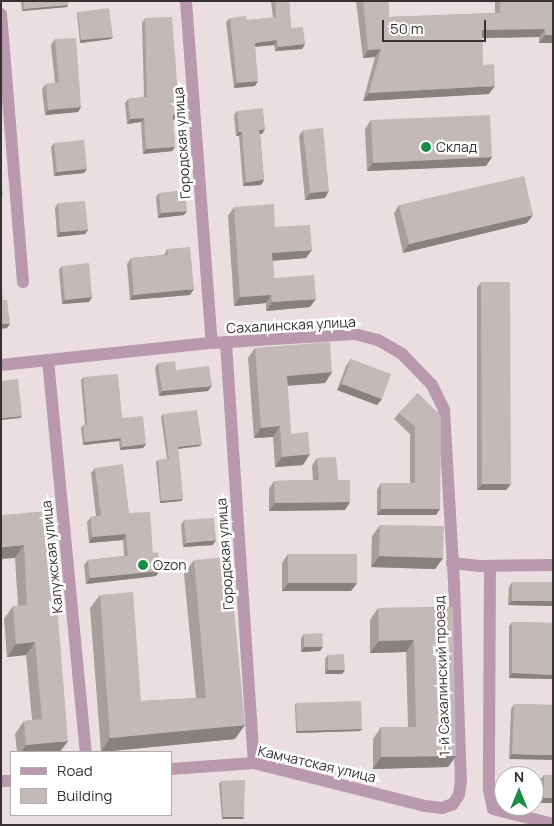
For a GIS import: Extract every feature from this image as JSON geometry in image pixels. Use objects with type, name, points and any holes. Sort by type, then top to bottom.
[{"type":"street","name":"Городская улица","points":[[186,1],[212,343]]},
{"type":"street","points":[[1,14],[23,282]]},
{"type":"street","name":"Сахалинская улица","points":[[1,364],[212,343],[355,334],[378,340],[402,354],[432,384],[444,410],[450,545]]},
{"type":"street","name":"Городская улица","points":[[226,343],[254,763]]},
{"type":"street","name":"Калужская улица","points":[[48,360],[86,751]]},
{"type":"street","name":"1-й Сахалинский проезд","points":[[450,545],[461,780],[459,795],[454,804]]},
{"type":"street","points":[[452,563],[490,566],[553,565]]},
{"type":"street","points":[[490,566],[490,789],[493,809],[553,824]]},
{"type":"street","name":"Камчатская улица","points":[[172,769],[254,763],[425,806],[442,808],[454,804]]},
{"type":"building","points":[[23,1],[68,1],[68,5],[24,9]]},
{"type":"building","points":[[275,1],[289,1],[291,28],[303,27],[305,44],[278,47],[277,40],[255,43],[258,81],[237,83],[230,18],[246,16],[247,20],[276,17]]},
{"type":"building","points":[[363,1],[388,1],[389,17],[500,13],[500,1],[553,1],[553,35],[545,35],[545,29],[482,30],[483,65],[494,64],[495,86],[369,93],[381,49],[368,50]]},
{"type":"building","points":[[109,8],[113,37],[81,40],[78,12]]},
{"type":"building","points":[[172,17],[178,94],[184,94],[186,114],[173,115],[175,147],[146,149],[144,118],[130,119],[128,99],[147,97],[145,18]]},
{"type":"building","points":[[76,38],[81,107],[48,110],[46,84],[59,83],[55,39]]},
{"type":"building","points":[[263,108],[265,129],[259,130],[264,180],[246,182],[242,132],[239,132],[237,111]]},
{"type":"building","name":"Склад","points":[[490,115],[492,157],[373,163],[371,120]]},
{"type":"building","points":[[323,128],[329,191],[310,193],[303,130]]},
{"type":"building","points":[[84,140],[87,169],[57,172],[54,143]]},
{"type":"building","points":[[524,176],[533,215],[409,244],[399,205]]},
{"type":"building","points":[[1,178],[3,197],[1,197]]},
{"type":"building","points":[[185,190],[187,211],[161,213],[159,193]]},
{"type":"building","points":[[85,201],[88,230],[60,232],[58,203]]},
{"type":"building","points":[[274,204],[275,227],[310,225],[312,250],[272,253],[274,278],[314,275],[316,299],[272,302],[271,295],[240,297],[234,207]]},
{"type":"building","points":[[190,247],[194,289],[134,295],[131,258],[168,255],[167,249]]},
{"type":"building","points":[[89,263],[92,297],[65,300],[62,266]]},
{"type":"building","points":[[1,277],[3,300],[7,300],[10,324],[1,324]]},
{"type":"building","points":[[481,282],[510,282],[511,484],[482,484]]},
{"type":"building","points":[[330,342],[332,372],[287,376],[291,434],[308,432],[310,454],[282,457],[280,426],[261,428],[255,348]]},
{"type":"building","points":[[351,359],[391,374],[382,399],[342,384]]},
{"type":"building","points":[[175,361],[176,370],[209,366],[212,386],[162,391],[158,363]]},
{"type":"building","points":[[118,374],[122,418],[143,416],[146,444],[122,447],[121,438],[85,442],[83,425],[87,424],[83,377]]},
{"type":"building","points":[[18,379],[22,416],[1,418],[1,381]]},
{"type":"building","points":[[418,393],[441,416],[440,509],[381,509],[381,483],[415,483],[415,427],[399,413]]},
{"type":"building","points":[[197,410],[202,444],[178,447],[183,499],[161,501],[158,460],[169,459],[163,414]]},
{"type":"building","points":[[336,457],[338,480],[350,480],[350,502],[275,503],[274,481],[319,480],[317,458]]},
{"type":"building","points":[[123,464],[129,513],[150,512],[153,553],[158,552],[160,571],[90,578],[88,560],[128,556],[126,534],[92,537],[91,517],[101,516],[95,468]]},
{"type":"building","points":[[47,511],[47,519],[50,519],[68,741],[26,745],[24,721],[42,719],[35,642],[16,644],[13,606],[27,605],[24,545],[1,547],[1,515]]},
{"type":"building","points":[[214,518],[216,540],[186,543],[184,520]]},
{"type":"building","points":[[380,525],[444,526],[443,558],[379,556]]},
{"type":"building","points":[[288,554],[357,554],[357,583],[288,583]]},
{"type":"building","points":[[229,557],[245,725],[110,738],[100,595],[133,592],[141,701],[206,698],[194,560]]},
{"type":"building","points":[[512,582],[553,582],[553,601],[512,601]]},
{"type":"building","points":[[453,607],[456,756],[381,757],[381,727],[416,727],[414,640],[379,641],[378,608]]},
{"type":"building","points":[[512,622],[553,623],[553,675],[512,673]]},
{"type":"building","points":[[322,633],[323,647],[304,647],[304,634]]},
{"type":"building","points":[[344,654],[345,670],[328,670],[328,655]]},
{"type":"building","points":[[361,701],[362,729],[297,731],[296,703]]},
{"type":"building","points":[[514,704],[553,705],[553,755],[512,754]]},
{"type":"building","points":[[544,775],[553,775],[553,798],[544,798]]},
{"type":"building","points":[[245,780],[244,817],[223,817],[221,781]]},
{"type":"place","name":"Склад","points":[[426,147]]},
{"type":"place","name":"Ozon","points":[[143,565]]}]
